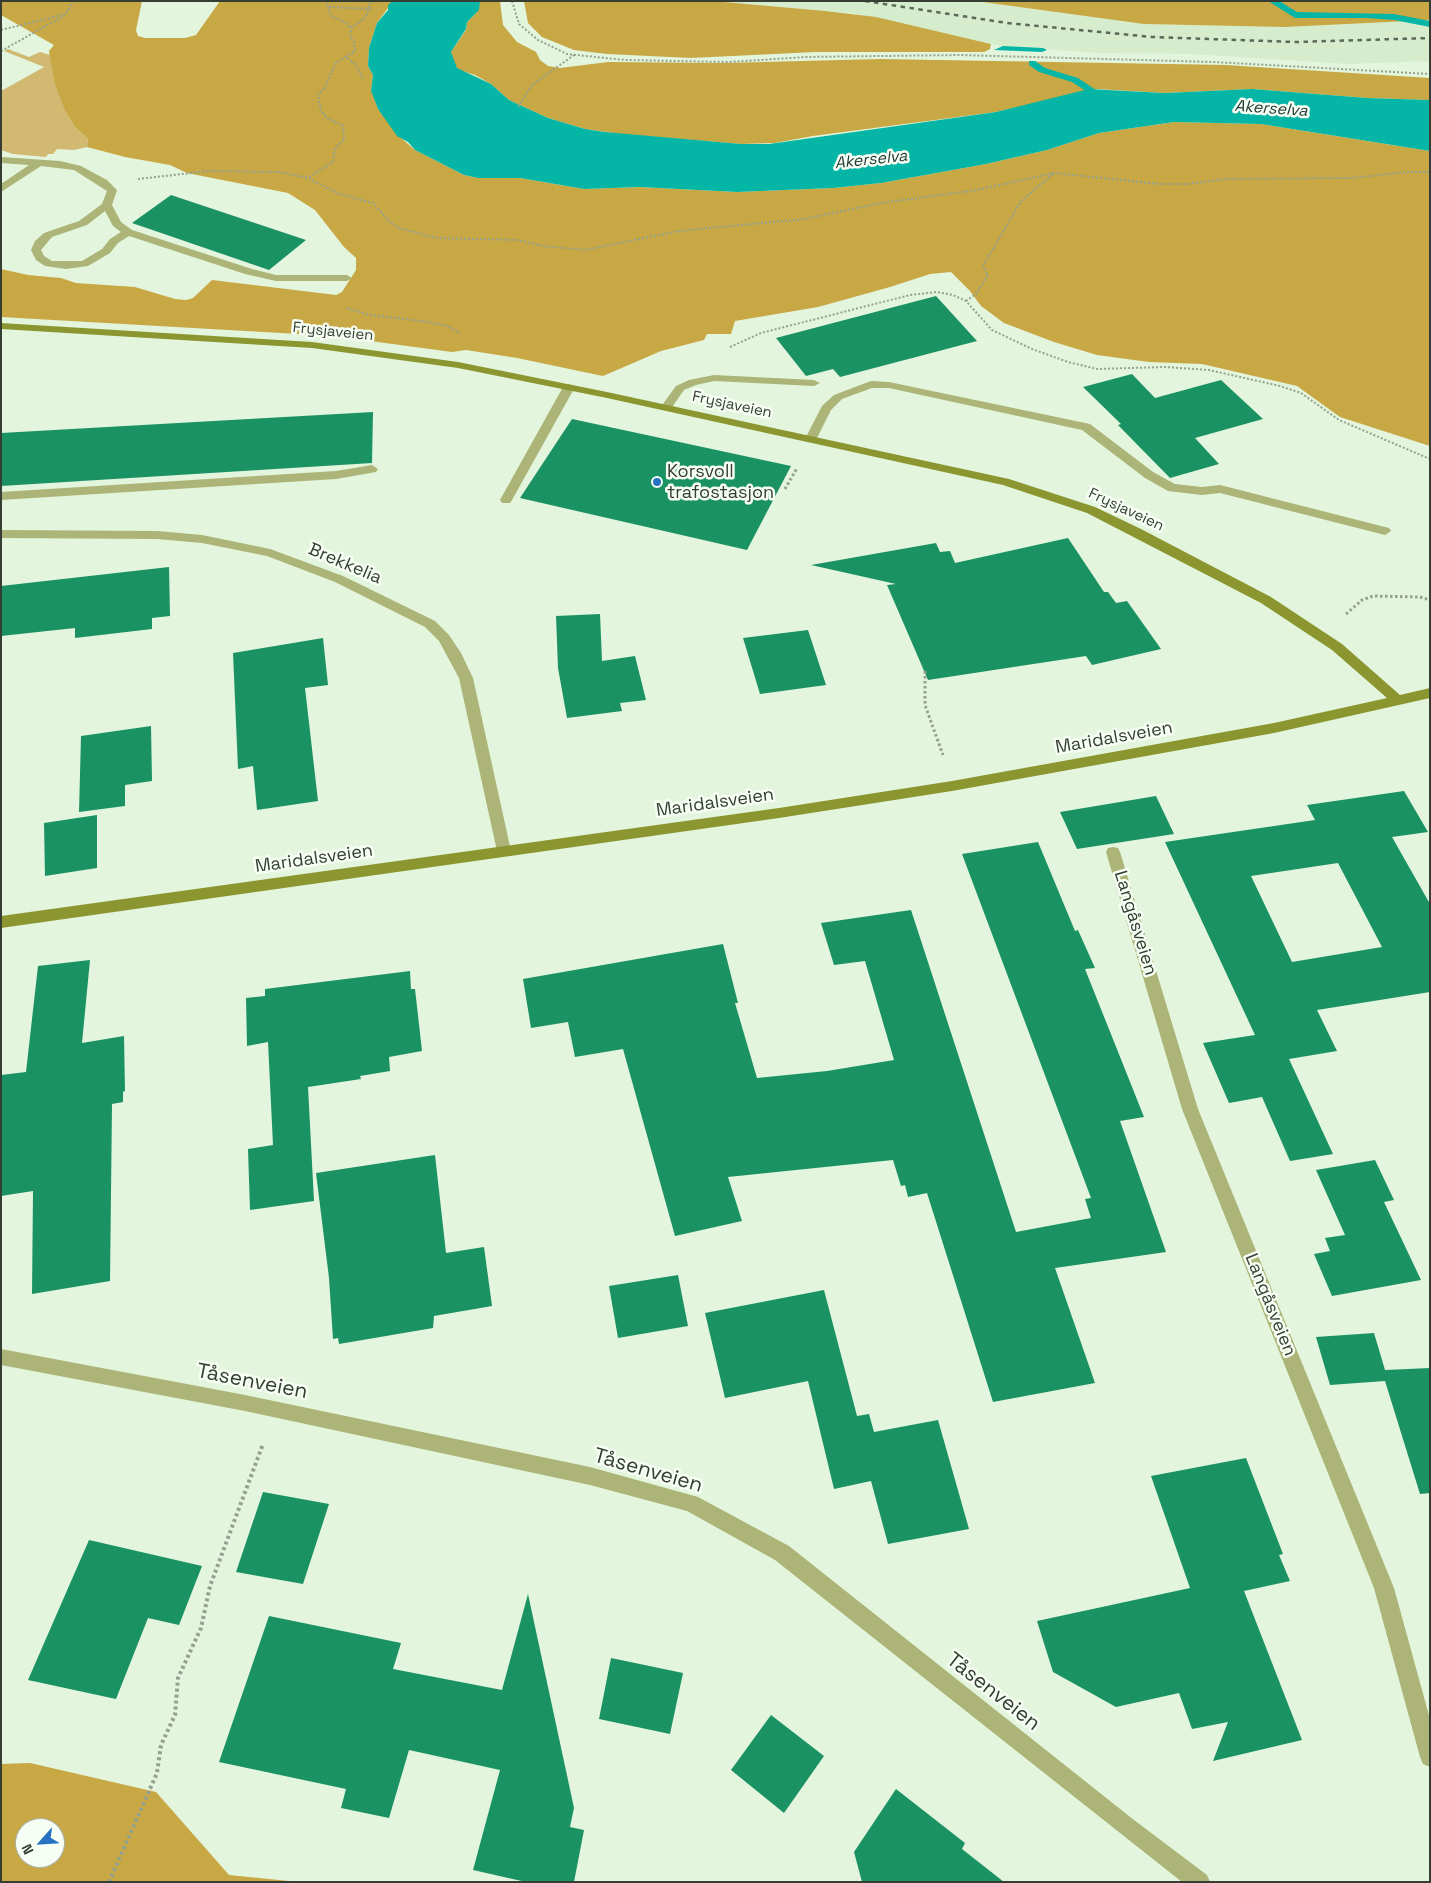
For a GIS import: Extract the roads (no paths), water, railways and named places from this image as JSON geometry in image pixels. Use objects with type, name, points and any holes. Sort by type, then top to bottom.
[{"type":"street","points":[[1,160],[37,164],[60,164],[77,168],[103,182],[112,190],[106,205],[83,223],[48,235],[39,243],[36,250],[40,258],[49,264],[66,266],[84,264],[106,251],[114,241],[128,232]]},
{"type":"street","points":[[1,189],[37,164]]},
{"type":"street","points":[[106,205],[117,224],[128,232],[249,272],[276,278],[347,278]]},
{"type":"street","name":"Frysjaveien","points":[[1,326],[249,340],[363,350],[458,365],[569,387],[1005,482],[1091,510],[1266,600],[1336,647],[1376,679],[1397,700]]},
{"type":"street","points":[[666,408],[680,388],[693,382],[707,380],[814,383]]},
{"type":"street","points":[[811,439],[826,408],[838,397],[871,384],[889,385],[1086,427],[1149,475],[1172,488],[1202,492],[1220,488],[1386,531]]},
{"type":"street","points":[[506,500],[569,387]]},
{"type":"street","points":[[1,496],[336,475],[372,468]]},
{"type":"street","name":"Brekkelia","points":[[1,534],[157,535],[202,539],[270,554],[322,573],[430,624],[452,650],[466,678],[504,851]]},
{"type":"street","name":"Maridalsveien","points":[[1,922],[779,813],[952,786],[1274,728],[1430,694]]},
{"type":"street","name":"Langåsveien","points":[[1114,852],[1190,1109],[1384,1588],[1430,1757]]},
{"type":"street","name":"Tåsenveien","points":[[1,1356],[245,1404],[580,1474],[691,1503],[782,1553],[1126,1827],[1200,1882]]},
{"type":"water","name":"Akerselva","points":[[393,1],[480,1],[479,10],[467,22],[466,29],[451,52],[457,68],[491,84],[509,100],[548,118],[585,129],[605,132],[741,144],[769,144],[996,112],[1089,89],[1165,93],[1252,89],[1367,98],[1430,100],[1430,151],[1261,124],[1174,122],[1099,133],[1047,150],[986,164],[881,183],[833,188],[737,192],[640,187],[584,189],[520,178],[478,178],[464,175],[415,150],[408,142],[397,136],[378,109],[371,91],[373,75],[368,66],[369,48],[377,23],[388,10],[388,5]]},
{"type":"water","points":[[1003,46],[1043,48],[1047,50],[1042,52],[994,50]]},
{"type":"waterway","points":[[1272,1],[1295,15],[1367,15],[1394,17],[1418,21],[1422,24],[1430,24]]},
{"type":"waterway","points":[[1032,63],[1042,70],[1075,80],[1106,100]]},
{"type":"railway","points":[[865,1],[1007,23],[1152,37],[1296,42],[1430,38]]},
{"type":"place","name":"Korsvoll trafostasjon","points":[[657,482]]}]
